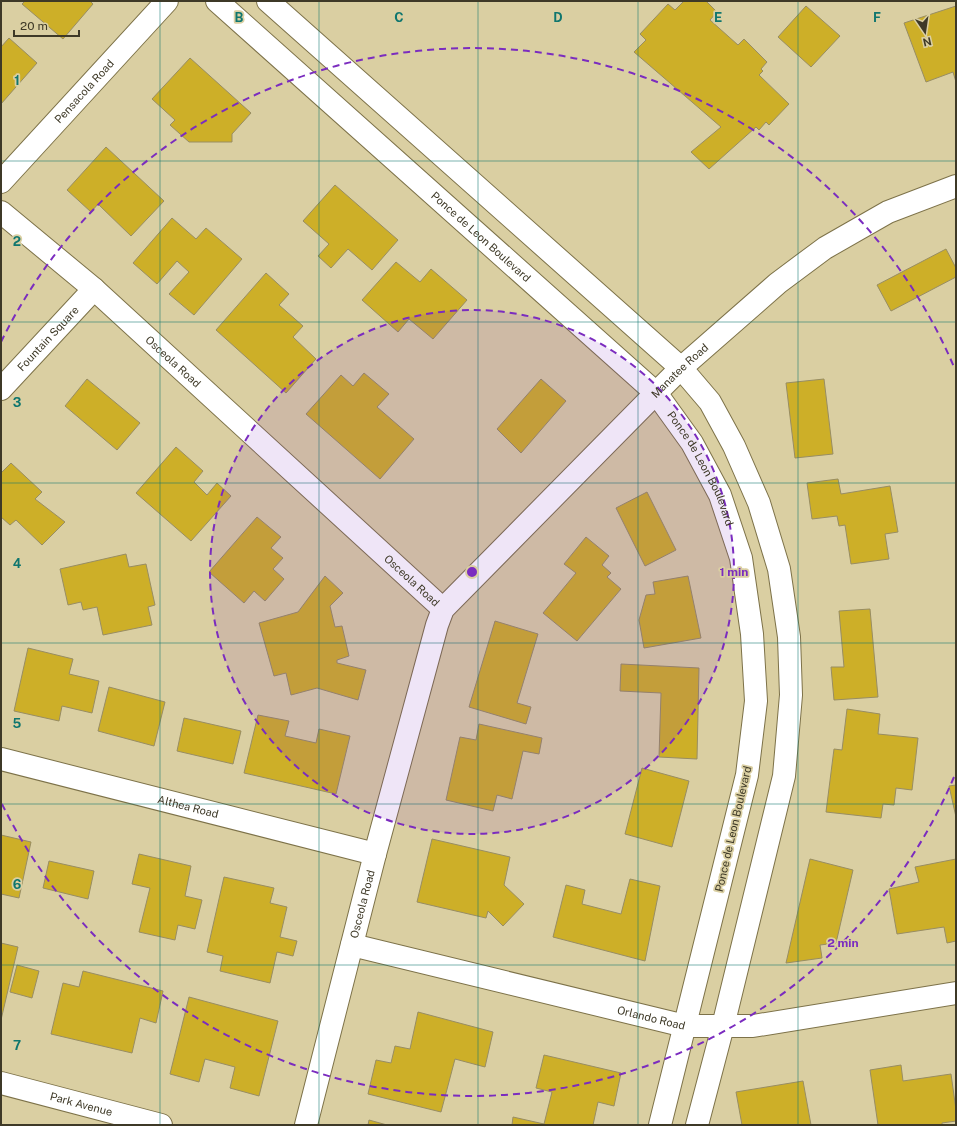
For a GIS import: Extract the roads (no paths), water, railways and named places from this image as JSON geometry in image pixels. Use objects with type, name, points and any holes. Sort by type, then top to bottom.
[{"type":"street","name":"Pensacola Road","points":[[1,182],[168,1]]},
{"type":"street","name":"Ponce de Leon Boulevard","points":[[217,1],[656,393],[692,443],[720,495],[738,551],[752,634],[756,701],[747,775],[660,1125]]},
{"type":"street","points":[[268,1],[681,368],[710,402],[734,446],[759,503],[779,569],[789,637],[791,695],[784,776],[723,1026],[697,1125]]},
{"type":"street","name":"Manatee Road","points":[[443,609],[681,368],[778,283],[825,248],[888,212],[956,186]]},
{"type":"street","name":"Osceola Road","points":[[1,212],[94,289],[443,609],[437,625],[375,854],[306,1125]]},
{"type":"street","name":"Fountain Square","points":[[1,388],[94,289]]},
{"type":"street","name":"Althea Road","points":[[1,759],[375,854]]},
{"type":"street","name":"Orlando Road","points":[[352,945],[685,1026],[753,1026],[956,993]]},
{"type":"street","name":"Park Avenue","points":[[1,1083],[161,1125]]}]
